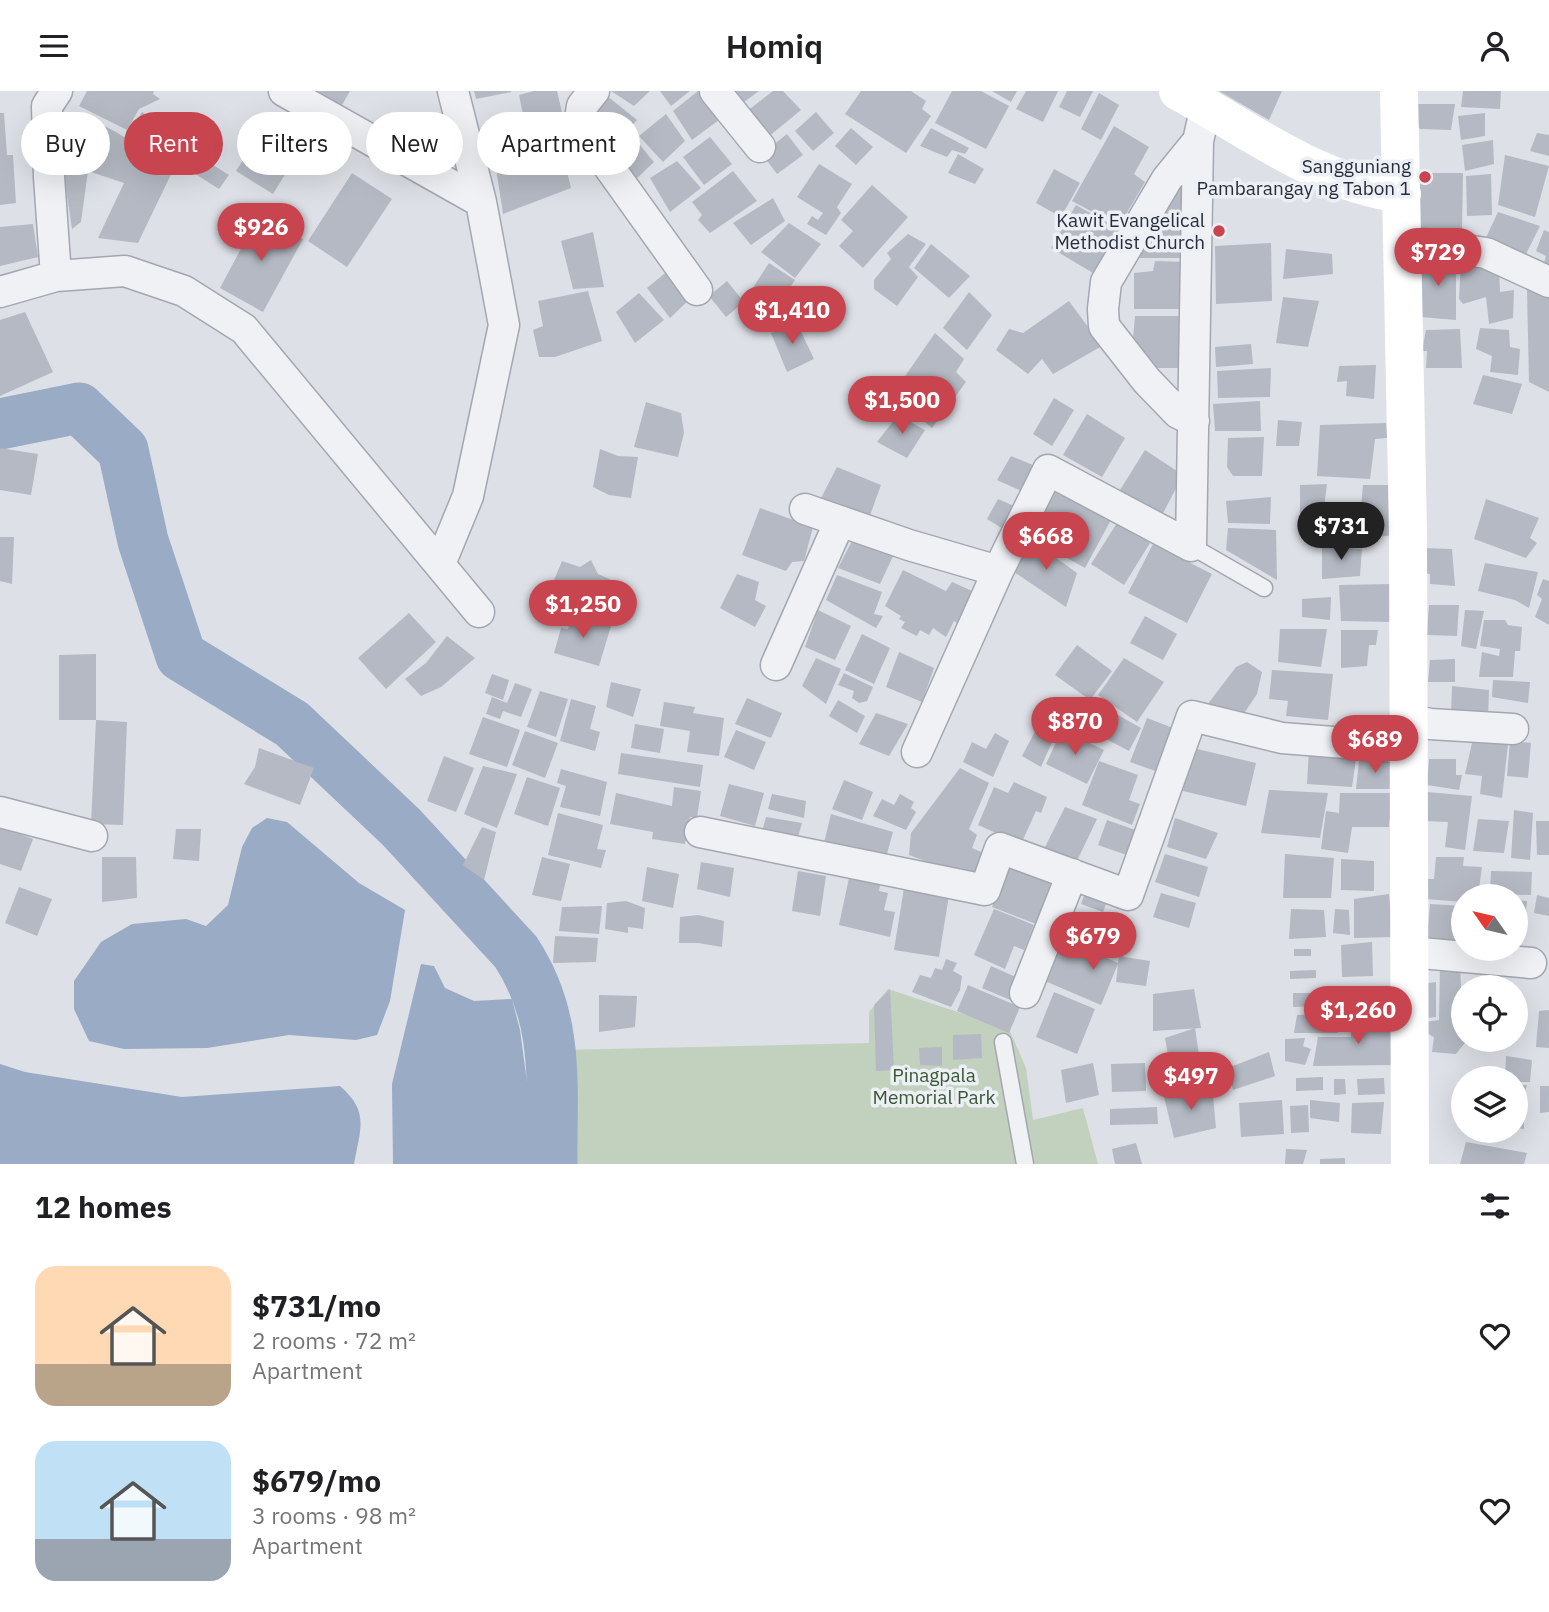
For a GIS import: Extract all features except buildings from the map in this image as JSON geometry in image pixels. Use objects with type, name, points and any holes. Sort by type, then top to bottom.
[{"type":"street","points":[[56,276],[47,106],[57,91]]},
{"type":"street","points":[[284,91],[481,202]]},
{"type":"street","points":[[440,564],[468,496],[504,325],[481,202],[453,91]]},
{"type":"street","points":[[594,91],[583,106],[579,125],[697,290]]},
{"type":"street","points":[[715,91],[760,147]]},
{"type":"street","points":[[1399,91],[1408,532],[1410,1164]]},
{"type":"street","points":[[1194,113],[1328,176],[1356,185],[1402,194]]},
{"type":"street","points":[[917,752],[998,571],[1048,470],[1191,546],[1194,421],[1194,113]]},
{"type":"street","points":[[1194,113],[1167,179],[1106,282],[1103,309],[1104,326],[1147,381],[1178,413],[1194,421]]},
{"type":"street","points":[[1403,241],[1486,253],[1549,282]]},
{"type":"street","points":[[0,292],[56,276],[125,271],[184,291],[244,329],[478,613]]},
{"type":"street","points":[[805,509],[909,545],[998,571]]},
{"type":"street","points":[[776,665],[841,521]]},
{"type":"street","points":[[700,832],[985,890],[1000,848],[1128,895],[1192,716],[1282,738],[1409,734],[1430,724],[1513,729]]},
{"type":"street","points":[[0,811],[92,836]]},
{"type":"street","points":[[1025,993],[1072,874]]},
{"type":"street","points":[[1410,952],[1531,963]]},
{"type":"lane","points":[[1191,546],[1264,588]]},
{"type":"lane","points":[[1003,1042],[1025,1164]]},
{"type":"green space","name":"Pinagpala Memorial Park","points":[[888,989],[1009,1029],[1026,1068],[1033,1120],[1083,1108],[1098,1164],[565,1164],[562,1050],[869,1043],[869,1012]]},
{"type":"water","points":[[267,818],[287,822],[359,883],[405,910],[390,1001],[377,1035],[356,1040],[289,1035],[207,1048],[124,1049],[89,1041],[74,1009],[74,981],[101,942],[132,924],[186,919],[206,926],[228,905],[242,847],[252,828]]},
{"type":"water","points":[[421,964],[434,966],[445,988],[474,1001],[512,999],[520,1030],[538,1164],[393,1164],[392,1084]]},
{"type":"water","points":[[0,1064],[25,1072],[182,1097],[340,1086],[356,1104],[359,1113],[360,1131],[354,1164],[0,1164]]},
{"type":"waterway","points":[[0,424],[79,408],[123,450],[143,541],[181,656],[292,724],[401,827],[516,952],[530,978],[547,1029],[552,1081],[552,1164]]},
{"type":"place","name":"Sangguniang Pambarangay ng Tabon 1","points":[[1425,177]]},
{"type":"place","name":"Kawit Evangelical Methodist Church","points":[[1219,231]]}]
